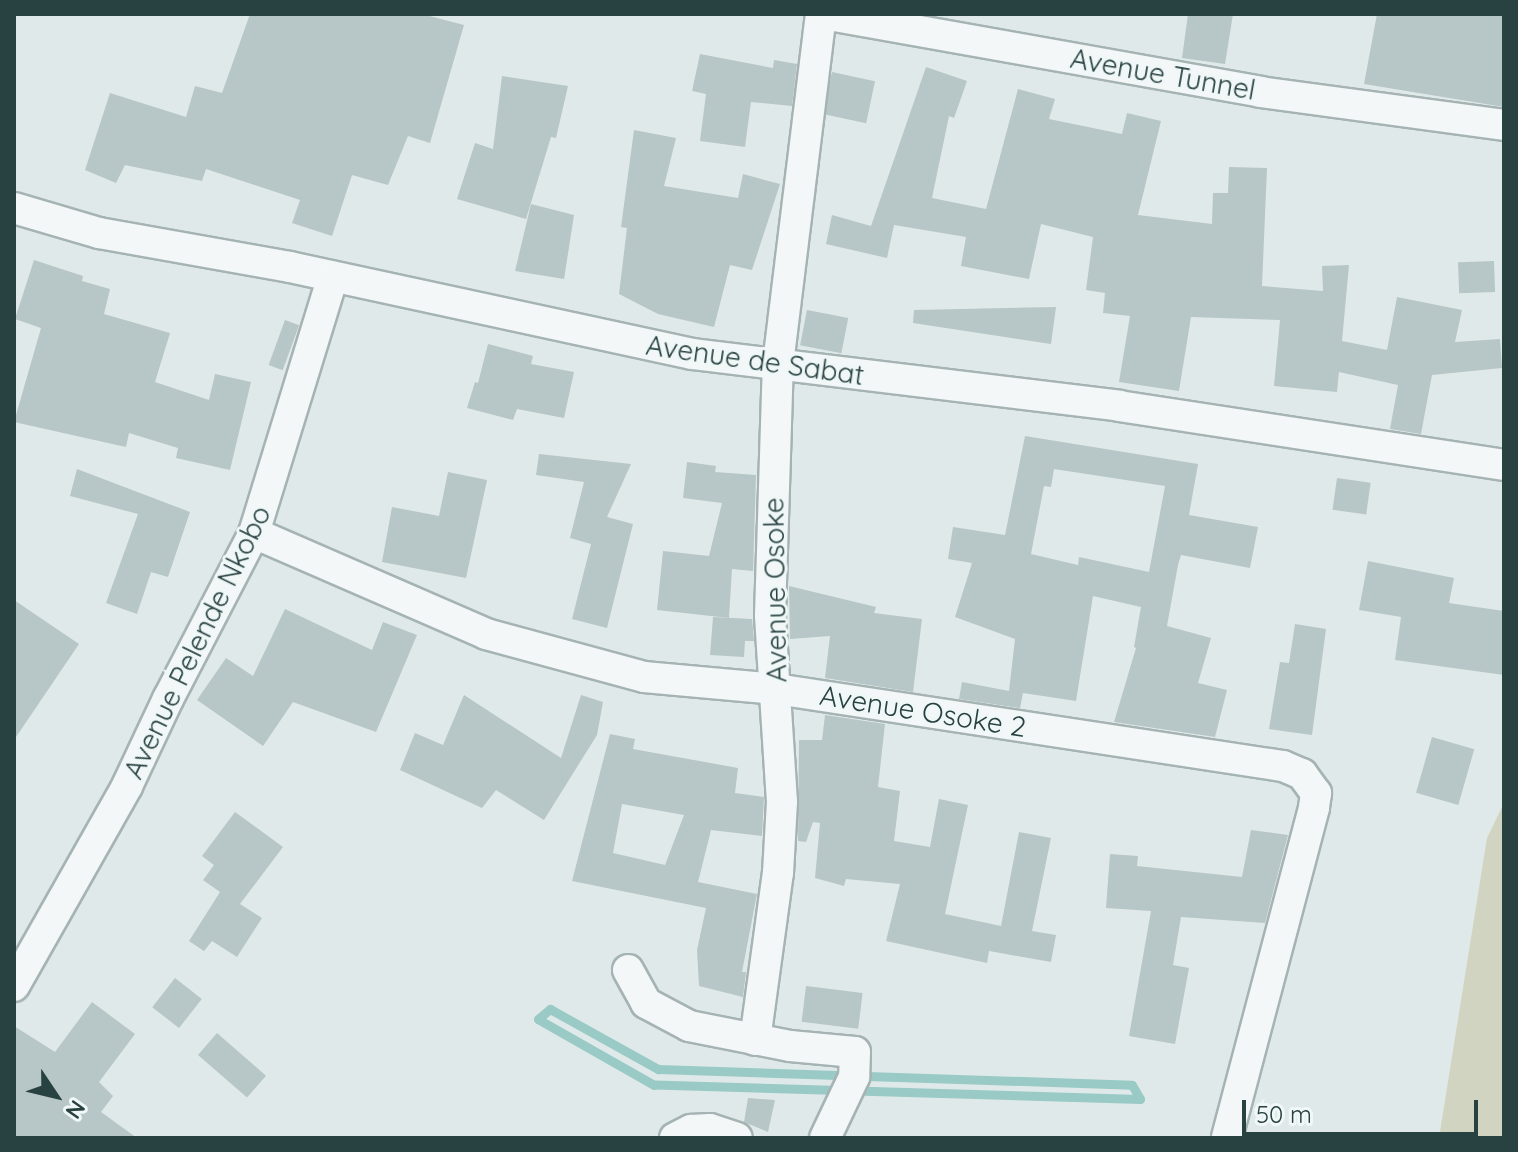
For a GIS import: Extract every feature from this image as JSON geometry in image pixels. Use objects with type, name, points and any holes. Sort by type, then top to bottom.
[{"type":"street","name":"Avenue Tunnel","points":[[823,14],[1260,92],[1504,125]]},
{"type":"street","name":"Avenue Osoke","points":[[755,1040],[778,873],[782,802],[770,556],[778,364],[823,14]]},
{"type":"street","name":"Avenue de Sabat","points":[[14,208],[99,233],[333,277],[643,345],[1119,406],[1504,465]]},
{"type":"street","name":"Avenue Pelende Nkobo","points":[[14,986],[127,786],[172,691],[254,533],[333,277]]},
{"type":"street","name":"Avenue Osoke 2","points":[[254,533],[409,603],[498,637],[644,677],[776,689],[1283,766],[1307,778],[1316,793],[1314,808],[1227,1138]]},
{"type":"street","points":[[628,970],[646,1003],[689,1026],[755,1040],[855,1052],[856,1070],[825,1138]]},
{"type":"street","points":[[675,1138],[691,1130],[710,1129],[737,1138]]},
{"type":"green space","points":[[1504,803],[1504,1138],[1439,1138],[1487,838]]},
{"type":"building","points":[[250,14],[422,14],[464,25],[430,143],[408,136],[388,185],[352,175],[332,236],[292,223],[300,200],[206,169],[202,181],[125,165],[116,183],[85,170],[110,93],[186,117],[195,86],[222,93]]},
{"type":"building","points":[[1188,14],[1233,14],[1225,64],[1182,58]]},
{"type":"building","points":[[1377,14],[1504,14],[1504,107],[1364,84]]},
{"type":"building","points":[[700,54],[773,68],[774,60],[797,64],[792,106],[751,102],[745,147],[700,141],[706,94],[692,91]]},
{"type":"building","points":[[926,67],[967,81],[954,118],[949,116],[932,198],[986,209],[1018,89],[1055,99],[1049,119],[1122,134],[1127,113],[1161,121],[1138,215],[1212,224],[1213,193],[1228,193],[1229,167],[1267,168],[1262,286],[1323,291],[1322,266],[1349,265],[1342,341],[1387,350],[1397,297],[1462,310],[1455,342],[1500,339],[1502,368],[1432,375],[1421,434],[1390,429],[1398,385],[1339,372],[1337,392],[1274,386],[1280,320],[1191,317],[1179,391],[1119,382],[1130,316],[1103,313],[1105,293],[1086,290],[1093,237],[1041,224],[1029,279],[961,266],[966,237],[894,225],[887,258],[826,244],[832,215],[871,226]]},
{"type":"building","points":[[832,72],[875,81],[866,123],[823,114]]},
{"type":"building","points":[[502,76],[568,86],[556,138],[551,137],[526,219],[457,199],[475,143],[493,149]]},
{"type":"building","points":[[634,130],[676,138],[664,186],[738,198],[743,174],[780,184],[752,270],[730,265],[714,327],[658,314],[619,294],[627,228],[621,227]]},
{"type":"building","points":[[531,204],[574,215],[564,279],[515,271]]},
{"type":"building","points":[[34,260],[83,276],[82,281],[110,289],[104,314],[170,333],[155,382],[209,400],[215,374],[251,382],[230,470],[176,458],[178,448],[129,433],[126,447],[14,422],[41,328],[15,319]]},
{"type":"building","points":[[1494,261],[1495,292],[1459,293],[1458,262]]},
{"type":"building","points":[[1056,307],[1051,344],[913,323],[914,310]]},
{"type":"building","points":[[807,310],[848,318],[841,353],[800,345]]},
{"type":"building","points":[[285,320],[299,325],[283,370],[269,365]]},
{"type":"building","points":[[488,344],[533,356],[531,364],[574,372],[564,418],[517,409],[513,420],[467,408],[475,382],[478,383]]},
{"type":"building","points":[[1025,436],[1198,464],[1189,515],[1258,527],[1250,568],[1181,555],[1178,565],[1167,626],[1211,638],[1198,683],[1227,690],[1215,737],[1114,722],[1136,648],[1141,607],[1093,596],[1076,701],[1023,693],[1020,708],[959,699],[962,682],[1009,691],[1015,639],[955,617],[972,563],[948,559],[953,527],[1005,535]],"holes":[[[1054,469],[1165,486],[1149,572],[1079,557],[1078,565],[1031,554],[1044,486],[1051,487]]]},
{"type":"building","points":[[539,454],[631,464],[607,517],[633,524],[607,628],[572,619],[591,544],[570,538],[584,482],[536,475]]},
{"type":"building","points":[[687,462],[716,466],[715,472],[756,475],[753,571],[732,569],[729,618],[657,610],[663,551],[709,556],[722,503],[683,498]]},
{"type":"building","points":[[77,469],[190,512],[168,577],[151,572],[137,614],[106,603],[138,514],[70,496]]},
{"type":"building","points":[[448,472],[487,480],[466,578],[382,562],[392,507],[439,516]]},
{"type":"building","points":[[1337,478],[1371,483],[1366,514],[1333,510]]},
{"type":"building","points":[[1368,561],[1454,578],[1449,603],[1504,611],[1504,675],[1395,660],[1401,617],[1359,610]]},
{"type":"building","points":[[789,586],[876,607],[874,613],[922,619],[913,692],[825,678],[830,636],[790,639]]},
{"type":"building","points":[[14,600],[79,644],[14,740]]},
{"type":"building","points":[[285,609],[372,650],[383,622],[417,635],[376,732],[293,702],[263,746],[197,700],[226,658],[253,676]]},
{"type":"building","points":[[713,617],[752,619],[754,641],[745,641],[744,657],[710,655]]},
{"type":"building","points":[[1295,624],[1326,629],[1312,735],[1269,729],[1280,662],[1289,663]]},
{"type":"building","points":[[464,695],[561,758],[581,695],[603,702],[597,735],[544,820],[496,790],[482,808],[400,770],[415,733],[443,745]]},
{"type":"building","points":[[825,715],[885,724],[878,787],[900,791],[894,841],[930,847],[939,799],[968,805],[945,914],[1001,926],[1019,832],[1051,838],[1032,931],[1056,935],[1051,962],[989,951],[987,963],[886,941],[900,884],[846,879],[844,886],[815,878],[820,823],[813,822],[806,842],[798,841],[799,740],[822,740]]},
{"type":"building","points":[[610,734],[635,739],[633,749],[738,768],[735,793],[764,797],[762,836],[711,830],[698,882],[757,894],[742,972],[746,972],[743,997],[699,986],[697,950],[706,908],[572,881]],"holes":[[[622,804],[684,815],[665,865],[613,853]]]},
{"type":"building","points":[[1432,737],[1474,749],[1458,805],[1416,793]]},
{"type":"building","points":[[235,812],[283,847],[240,904],[262,918],[237,957],[212,941],[204,951],[189,941],[220,892],[203,880],[214,865],[202,856]]},
{"type":"building","points":[[1251,830],[1288,835],[1265,923],[1181,917],[1173,965],[1189,968],[1175,1044],[1129,1036],[1151,911],[1106,908],[1110,854],[1138,856],[1137,866],[1242,877]]},
{"type":"building","points":[[175,978],[202,999],[179,1028],[152,1007]]},
{"type":"building","points":[[806,986],[863,993],[858,1029],[802,1022]]},
{"type":"building","points":[[92,1002],[135,1034],[99,1082],[113,1096],[101,1112],[137,1138],[14,1138],[14,1026],[55,1052]]},
{"type":"building","points":[[217,1033],[266,1076],[247,1098],[198,1055]]},
{"type":"building","points":[[748,1098],[775,1100],[768,1132],[744,1122]]},
{"type":"waterway","points":[[550,1009],[658,1069],[1132,1085],[1140,1099],[654,1085],[538,1019],[550,1009]]}]
